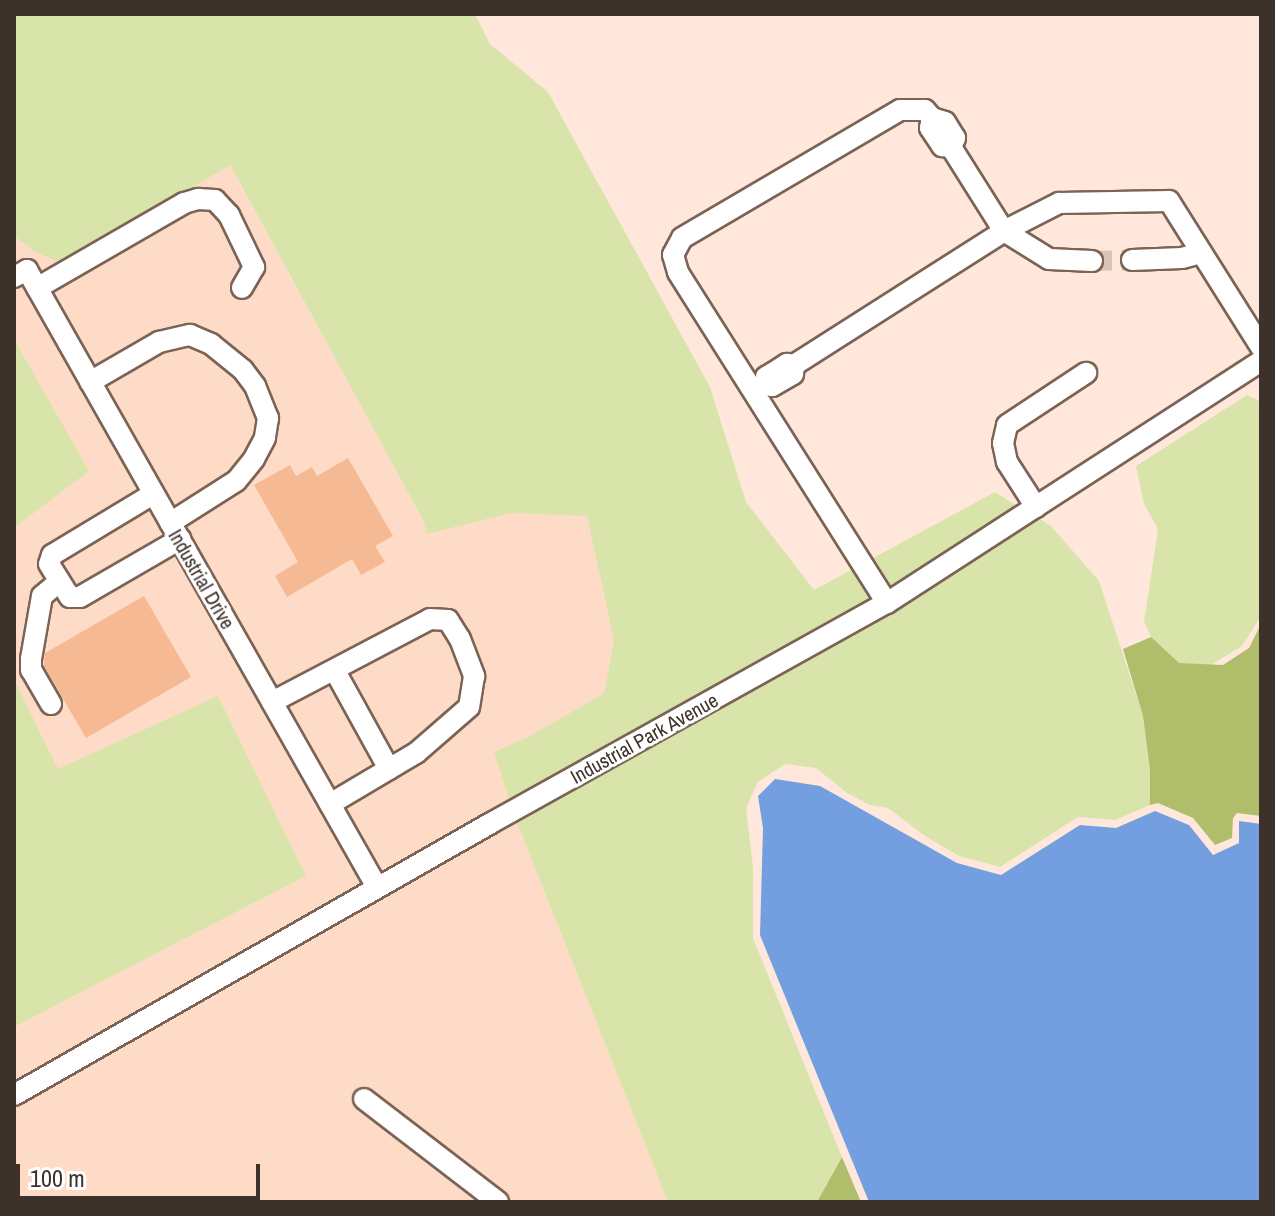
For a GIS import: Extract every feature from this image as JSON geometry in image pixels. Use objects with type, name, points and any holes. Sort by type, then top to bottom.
[{"type":"street","points":[[887,603],[759,388],[678,272],[673,255],[676,245],[682,238],[900,110],[925,110],[932,118],[930,128],[938,141],[942,146],[951,147],[1004,231],[1049,259],[1092,261]]},
{"type":"street","points":[[26,278],[198,199],[215,200],[229,215],[254,267],[242,288]]},
{"type":"street","points":[[759,388],[766,377],[787,364],[794,365],[1004,231],[1059,203],[1169,201],[1261,347]]},
{"type":"street","points":[[1132,260],[1182,258],[1201,253]]},
{"type":"street","name":"Industrial Drive","points":[[26,278],[90,382],[377,887]]},
{"type":"street","points":[[90,382],[159,342],[190,335],[211,344],[243,370],[255,386],[268,418],[265,438],[254,459],[236,481],[175,531],[80,597],[70,597],[49,564],[52,555],[153,494]]},
{"type":"street","name":"Industrial Park Avenue","points":[[14,1095],[377,887],[887,603],[1261,361]]},
{"type":"street","points":[[1036,507],[1007,462],[1003,443],[1007,425],[1086,373]]},
{"type":"street","points":[[51,704],[31,670],[31,659],[42,596],[60,581]]},
{"type":"street","points":[[272,702],[430,619],[448,620],[460,639],[474,676],[469,707],[416,753],[330,804]]},
{"type":"street","points":[[335,671],[389,769]]},
{"type":"street","points":[[364,1099],[498,1202]]},
{"type":"shaded area","points":[[229,164],[423,520],[427,534],[511,513],[587,515],[614,641],[604,693],[530,736],[494,752],[510,802],[380,875],[29,258],[16,267],[365,883],[14,1085],[14,1027],[306,876],[58,769],[14,679],[14,528],[88,470],[14,339],[14,236],[35,252],[63,264]]},
{"type":"shaded area","points":[[516,820],[668,1202],[14,1202],[14,1106]]},
{"type":"green space","points":[[14,14],[475,14],[490,44],[548,92],[710,387],[746,502],[814,590],[995,492],[1019,507],[883,595],[510,802],[494,752],[530,736],[604,693],[614,641],[587,516],[511,513],[427,534],[423,520],[230,165],[63,264],[35,252],[14,236]]},
{"type":"green space","points":[[14,339],[89,471],[14,528]]},
{"type":"green space","points":[[1247,395],[1261,402],[1261,616],[1242,646],[1206,668],[1186,667],[1158,651],[1144,622],[1158,529],[1144,504],[1136,466]]},
{"type":"green space","points":[[1037,517],[1051,526],[1099,581],[1143,716],[1150,770],[1150,805],[1115,820],[1078,817],[1000,867],[959,856],[925,836],[888,808],[870,805],[847,793],[816,768],[785,764],[758,782],[746,808],[753,867],[753,938],[842,1157],[817,1202],[668,1202],[516,820]]},
{"type":"green space","points":[[1261,624],[1261,816],[1237,813],[1233,818],[1232,838],[1215,845],[1193,818],[1158,803],[1150,805],[1150,770],[1143,716],[1123,649],[1151,637],[1179,663],[1223,665],[1249,648]]},
{"type":"green space","points":[[14,679],[58,769],[218,696],[306,876],[14,1027]]},
{"type":"green space","points":[[842,1157],[861,1202],[817,1202]]},
{"type":"water","points":[[775,779],[820,786],[957,863],[1001,875],[1080,825],[1116,828],[1155,811],[1189,825],[1213,855],[1239,843],[1239,821],[1261,824],[1261,1202],[869,1202],[760,935],[763,828],[758,796]]},
{"type":"building","points":[[348,458],[393,536],[375,546],[385,562],[361,575],[352,559],[287,597],[275,576],[298,562],[254,485],[290,465],[296,476],[312,467],[317,476]]},
{"type":"building","points":[[144,596],[191,677],[86,738],[44,666],[45,653]]},
{"type":"tunnel","points":[[1092,261],[1132,260]]}]
